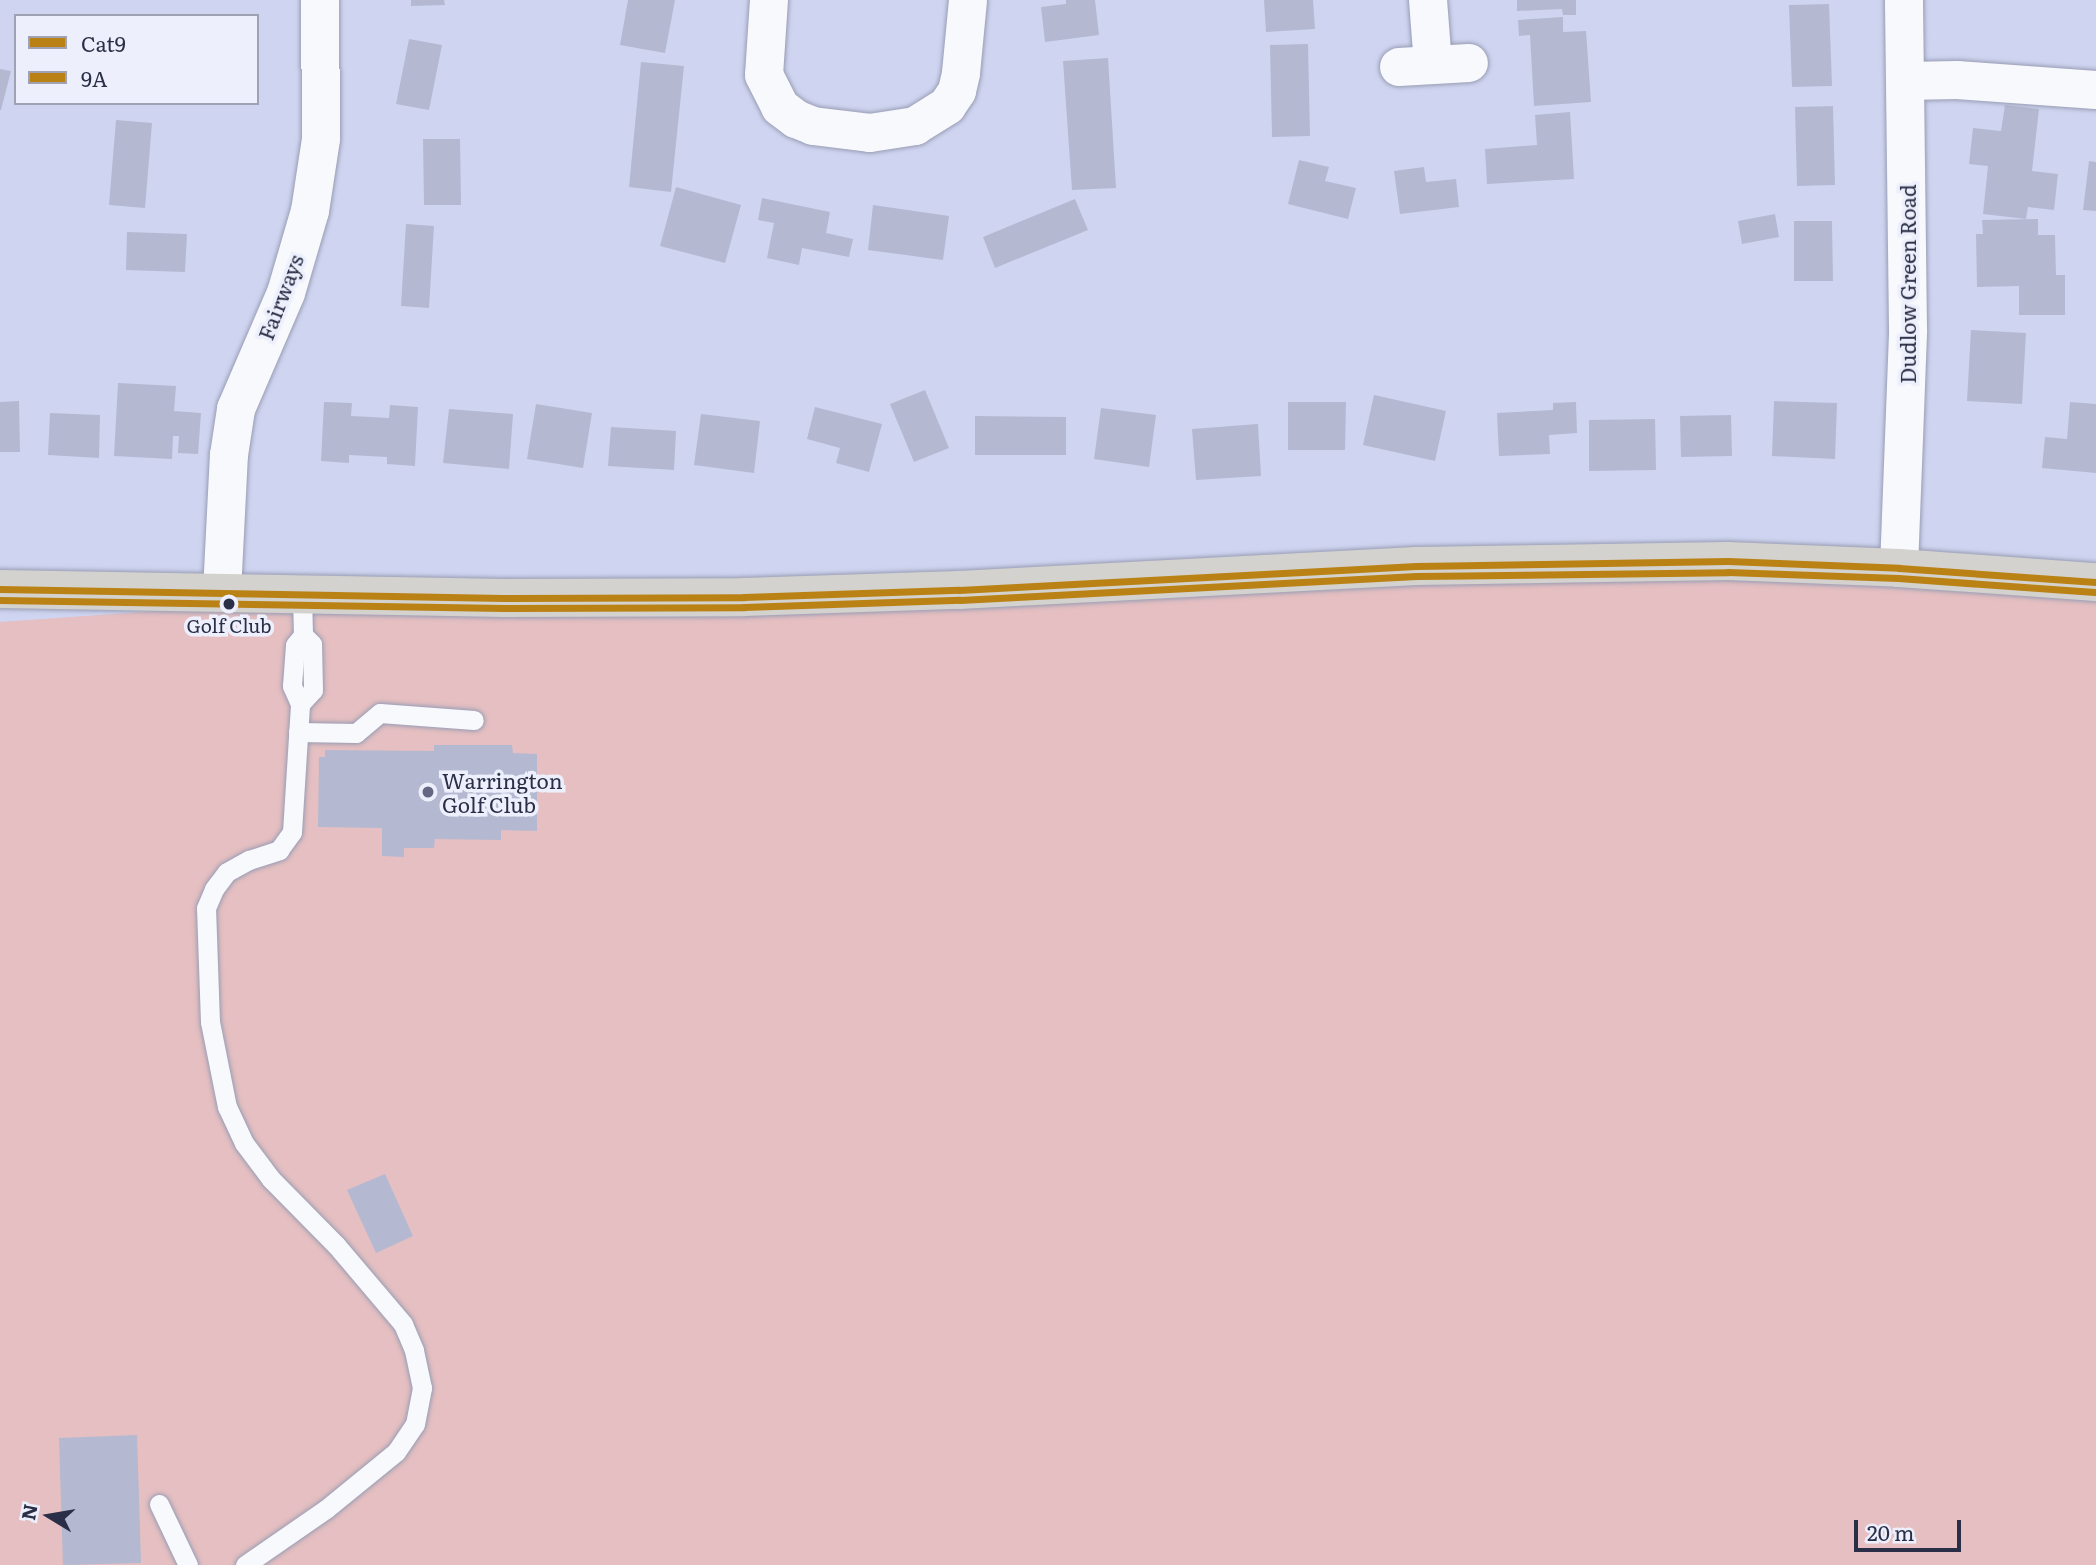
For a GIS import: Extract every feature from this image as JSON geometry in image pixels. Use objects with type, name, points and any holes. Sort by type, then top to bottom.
[{"type":"highway","points":[[0,589],[504,598],[744,597],[1493,564],[1728,561],[1899,568],[2096,582]]},
{"type":"street","name":"Fairways","points":[[222,592],[229,455],[236,409],[286,293],[310,211],[321,139],[320,0]]},
{"type":"street","points":[[769,0],[764,75],[780,107],[796,119],[813,126],[870,133],[915,126],[947,106],[957,91],[961,73],[968,0]]},
{"type":"street","points":[[1427,0],[1434,65]]},
{"type":"street","name":"Dudlow Green Road","points":[[1899,568],[1909,318],[1904,0]]},
{"type":"street","points":[[1905,80],[1957,80],[2096,90]]},
{"type":"lane","points":[[246,1565],[326,1509],[396,1452],[415,1424],[422,1388],[414,1350],[403,1324],[336,1245],[271,1179],[244,1143],[227,1107],[210,1022],[206,908],[214,889],[227,872],[249,860],[279,850],[292,832],[300,704],[292,686],[295,645],[303,635],[302,593]]},
{"type":"lane","points":[[298,732],[356,733],[380,713],[474,720]]},
{"type":"lane","points":[[159,1504],[188,1565]]},
{"type":"shaded area","name":"Warrington Golf Club","points":[[1320,570],[2096,582],[2096,1565],[0,1565],[0,622],[356,597]]},
{"type":"building","points":[[411,0],[444,0],[445,5],[411,6]]},
{"type":"building","points":[[628,0],[675,0],[665,53],[620,45]]},
{"type":"building","points":[[1066,0],[1095,0],[1099,35],[1045,42],[1041,7],[1066,4]]},
{"type":"building","points":[[1264,0],[1313,0],[1315,29],[1266,32]]},
{"type":"building","points":[[1517,0],[1576,0],[1576,15],[1563,15],[1562,9],[1517,11]]},
{"type":"building","points":[[1829,4],[1832,86],[1792,87],[1789,5]]},
{"type":"building","points":[[1563,17],[1563,32],[1586,31],[1591,102],[1534,106],[1530,35],[1519,36],[1518,20]]},
{"type":"building","points":[[409,39],[442,45],[429,110],[396,104]]},
{"type":"building","points":[[1308,44],[1310,136],[1272,137],[1270,45]]},
{"type":"building","points":[[1108,58],[1116,188],[1072,190],[1063,61]]},
{"type":"building","points":[[641,62],[684,66],[671,192],[629,187]]},
{"type":"building","points":[[0,69],[11,71],[1,110],[0,110]]},
{"type":"building","points":[[2005,105],[2039,109],[2032,171],[2058,174],[2054,210],[2028,207],[2026,219],[1983,214],[1988,166],[1969,164],[1973,128],[2001,131]]},
{"type":"building","points":[[1833,106],[1835,185],[1797,186],[1795,107]]},
{"type":"building","points":[[1570,112],[1574,179],[1487,184],[1485,149],[1537,145],[1535,115]]},
{"type":"building","points":[[116,120],[152,123],[145,208],[109,205]]},
{"type":"building","points":[[423,139],[460,139],[461,205],[424,205]]},
{"type":"building","points":[[1299,160],[1329,167],[1325,181],[1356,188],[1348,219],[1288,204]]},
{"type":"building","points":[[2089,161],[2096,162],[2096,211],[2083,210]]},
{"type":"building","points":[[1424,167],[1426,182],[1456,179],[1459,207],[1400,214],[1394,171]]},
{"type":"building","points":[[676,187],[741,205],[725,263],[660,246]]},
{"type":"building","points":[[762,198],[830,212],[826,233],[853,239],[849,257],[802,248],[799,265],[767,258],[774,223],[758,220]]},
{"type":"building","points":[[1075,199],[1088,230],[995,268],[983,237]]},
{"type":"building","points":[[873,205],[949,216],[943,260],[868,250]]},
{"type":"building","points":[[1775,214],[1779,237],[1742,244],[1738,221]]},
{"type":"building","points":[[2038,219],[2038,235],[2055,235],[2056,275],[2065,275],[2065,315],[2019,315],[2019,286],[1977,287],[1976,234],[1983,234],[1982,220]]},
{"type":"building","points":[[1794,221],[1832,221],[1833,281],[1794,281]]},
{"type":"building","points":[[406,224],[434,226],[429,308],[401,306]]},
{"type":"building","points":[[127,232],[187,234],[185,272],[126,270]]},
{"type":"building","points":[[1971,330],[2026,333],[2022,404],[1967,401]]},
{"type":"building","points":[[118,383],[176,386],[174,411],[201,413],[198,454],[178,453],[179,436],[173,436],[172,459],[114,456]]},
{"type":"building","points":[[925,390],[949,448],[914,462],[890,404]]},
{"type":"building","points":[[1374,395],[1446,411],[1435,461],[1363,445]]},
{"type":"building","points":[[19,401],[20,452],[0,452],[0,402]]},
{"type":"building","points":[[1774,401],[1837,403],[1835,459],[1772,456]]},
{"type":"building","points":[[324,402],[352,403],[351,416],[389,418],[390,405],[418,407],[415,466],[387,464],[387,457],[349,455],[349,463],[321,461]]},
{"type":"building","points":[[1288,402],[1346,402],[1345,450],[1288,450]]},
{"type":"building","points":[[1576,402],[1577,433],[1549,435],[1550,454],[1499,456],[1497,413],[1553,410],[1553,403]]},
{"type":"building","points":[[2070,402],[2096,404],[2096,473],[2042,468],[2045,437],[2067,439]]},
{"type":"building","points":[[536,404],[592,413],[583,468],[527,459]]},
{"type":"building","points":[[815,407],[882,424],[869,472],[836,463],[840,448],[807,439]]},
{"type":"building","points":[[1101,408],[1156,415],[1149,467],[1094,459]]},
{"type":"building","points":[[449,409],[513,414],[509,469],[443,463]]},
{"type":"building","points":[[50,413],[100,415],[99,458],[48,455]]},
{"type":"building","points":[[701,414],[760,421],[754,473],[694,465]]},
{"type":"building","points":[[1731,415],[1732,456],[1681,457],[1680,416]]},
{"type":"building","points":[[975,416],[1066,417],[1066,455],[975,455]]},
{"type":"building","points":[[1655,419],[1656,470],[1589,471],[1589,420]]},
{"type":"building","points":[[1258,424],[1261,476],[1196,480],[1192,429]]},
{"type":"building","points":[[611,427],[676,431],[674,470],[608,466]]},
{"type":"building","name":"Warrington Golf Club","points":[[434,745],[512,745],[513,753],[537,754],[537,831],[501,830],[501,840],[435,839],[434,848],[404,848],[404,857],[382,856],[382,828],[318,827],[319,757],[325,757],[325,750],[434,751]]},
{"type":"building","points":[[385,1174],[413,1236],[376,1253],[347,1190]]},
{"type":"building","points":[[137,1435],[141,1563],[63,1565],[59,1438]]},
{"type":"transit line","name":"Cat9","points":[[0,589],[504,598],[744,597],[959,590],[1416,566],[1728,561],[1899,568],[2096,582]]},
{"type":"transit line","name":"9A","points":[[0,600],[504,608],[744,607],[960,600],[1416,576],[1728,572],[1898,578],[2095,592]]},
{"type":"place","name":"Golf Club","points":[[229,604]]},
{"type":"place","name":"Warrington Golf Club","points":[[428,792]]}]
